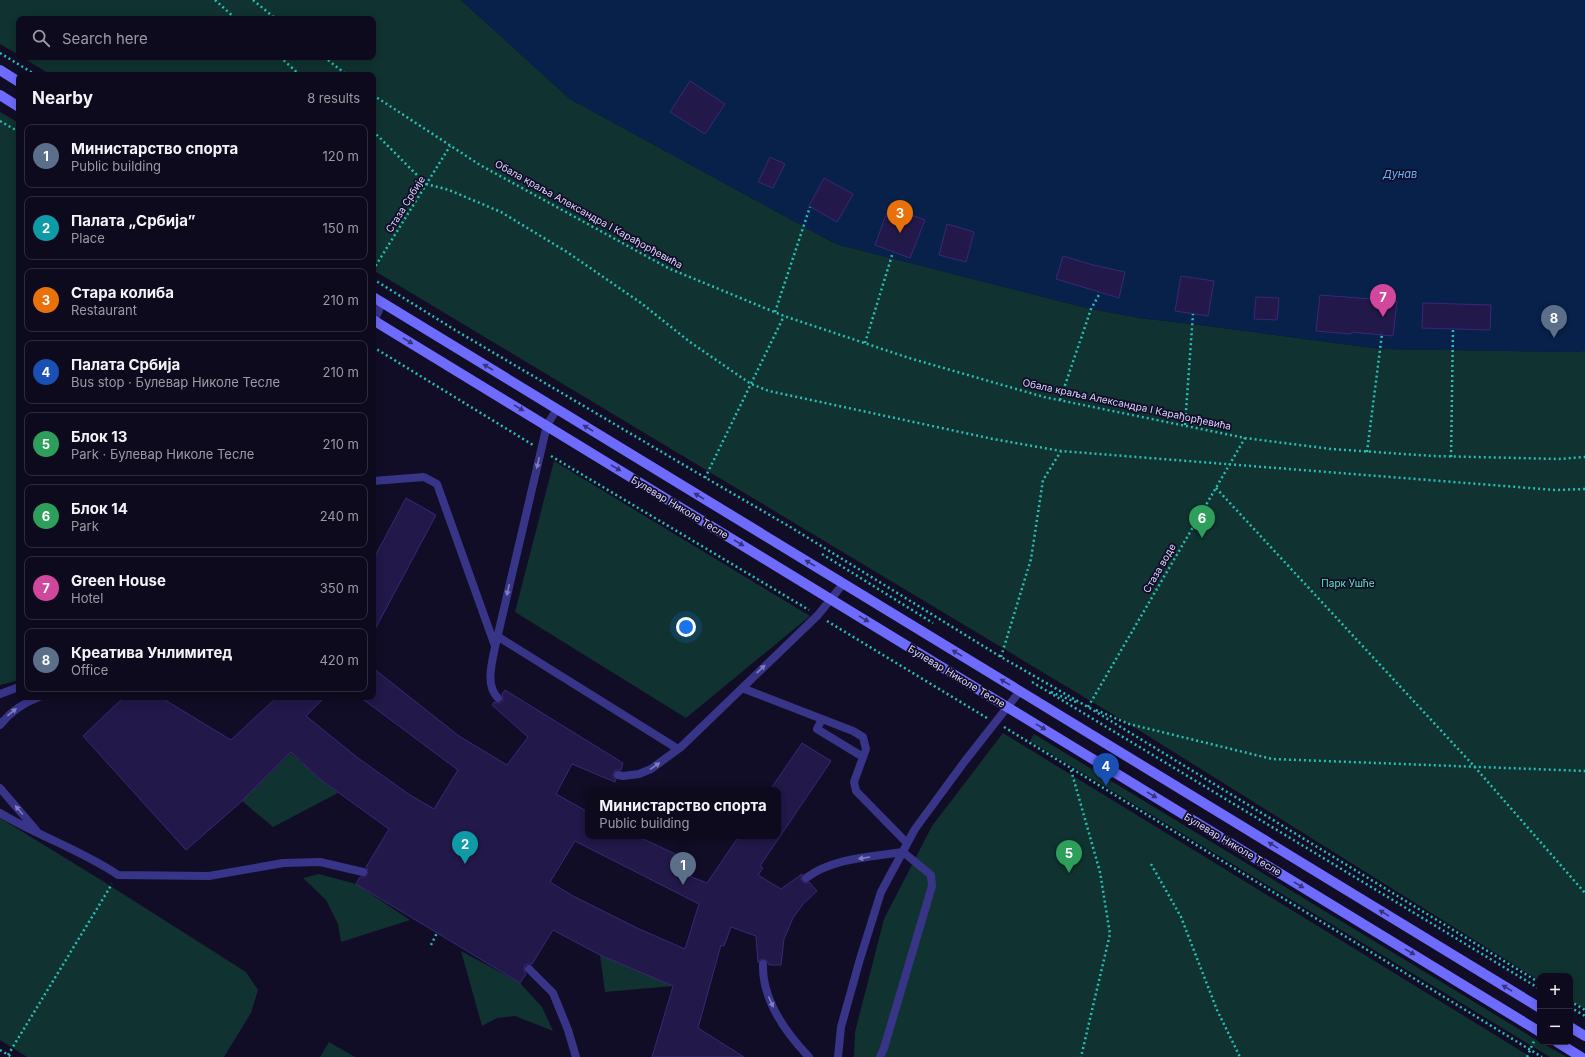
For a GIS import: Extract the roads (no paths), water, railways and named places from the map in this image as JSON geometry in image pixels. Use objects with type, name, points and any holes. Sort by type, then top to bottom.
[{"type":"main road","points":[[0,70],[16,80]]},
{"type":"main road","points":[[0,95],[16,104]]},
{"type":"main road","name":"Булевар Николе Тесле","points":[[377,300],[1537,1006]]},
{"type":"main road","name":"Булевар Николе Тесле","points":[[376,323],[1537,1030]]},
{"type":"main road","points":[[1573,1029],[1585,1036]]},
{"type":"main road","points":[[1562,1045],[1581,1057]]},
{"type":"lane","points":[[498,698],[495,695],[490,677],[497,636],[547,426],[557,410]]},
{"type":"lane","points":[[376,482],[424,477],[437,484],[495,647]]},
{"type":"lane","points":[[618,775],[639,774],[650,769],[678,749],[818,615],[843,584]]},
{"type":"lane","points":[[497,636],[678,749]]},
{"type":"lane","points":[[0,694],[16,688]]},
{"type":"lane","points":[[742,688],[822,718],[863,736],[866,749],[854,782],[856,791],[907,843]]},
{"type":"lane","points":[[838,1057],[841,1027],[862,951],[881,892],[915,829],[961,766],[1020,691]]},
{"type":"lane","points":[[0,725],[15,709],[31,700]]},
{"type":"lane","points":[[822,718],[817,729],[863,757]]},
{"type":"lane","points":[[0,788],[38,832]]},
{"type":"lane","points":[[0,813],[16,823],[38,832],[118,875],[209,876],[283,863],[320,862],[363,872]]},
{"type":"lane","points":[[806,878],[814,872],[833,863],[902,852],[931,875],[932,886],[884,1048],[880,1057]]},
{"type":"lane","points":[[762,964],[762,971],[769,1000],[790,1038],[809,1057]]},
{"type":"lane","points":[[529,969],[553,993],[568,1030],[576,1057]]},
{"type":"water","name":"Дунав","points":[[461,0],[1585,0],[1585,351],[1381,349],[1140,318],[1091,309],[836,244],[570,99]]},
{"type":"place","name":"Стара колиба","points":[[900,233]]},
{"type":"place","name":"Green House","points":[[1383,317]]},
{"type":"place","name":"Креатива Унлимитед","points":[[1554,338]]},
{"type":"place","name":"Блок 14","points":[[1202,538]]},
{"type":"place","name":"Палата Србија","points":[[1106,786]]},
{"type":"place","name":"Палата „Србија”","points":[[465,864]]},
{"type":"place","name":"Блок 13","points":[[1069,873]]},
{"type":"place","name":"Министарство спорта","points":[[683,885]]},
{"type":"park label","name":"Парк Ушће","points":[[1348,583]]}]
